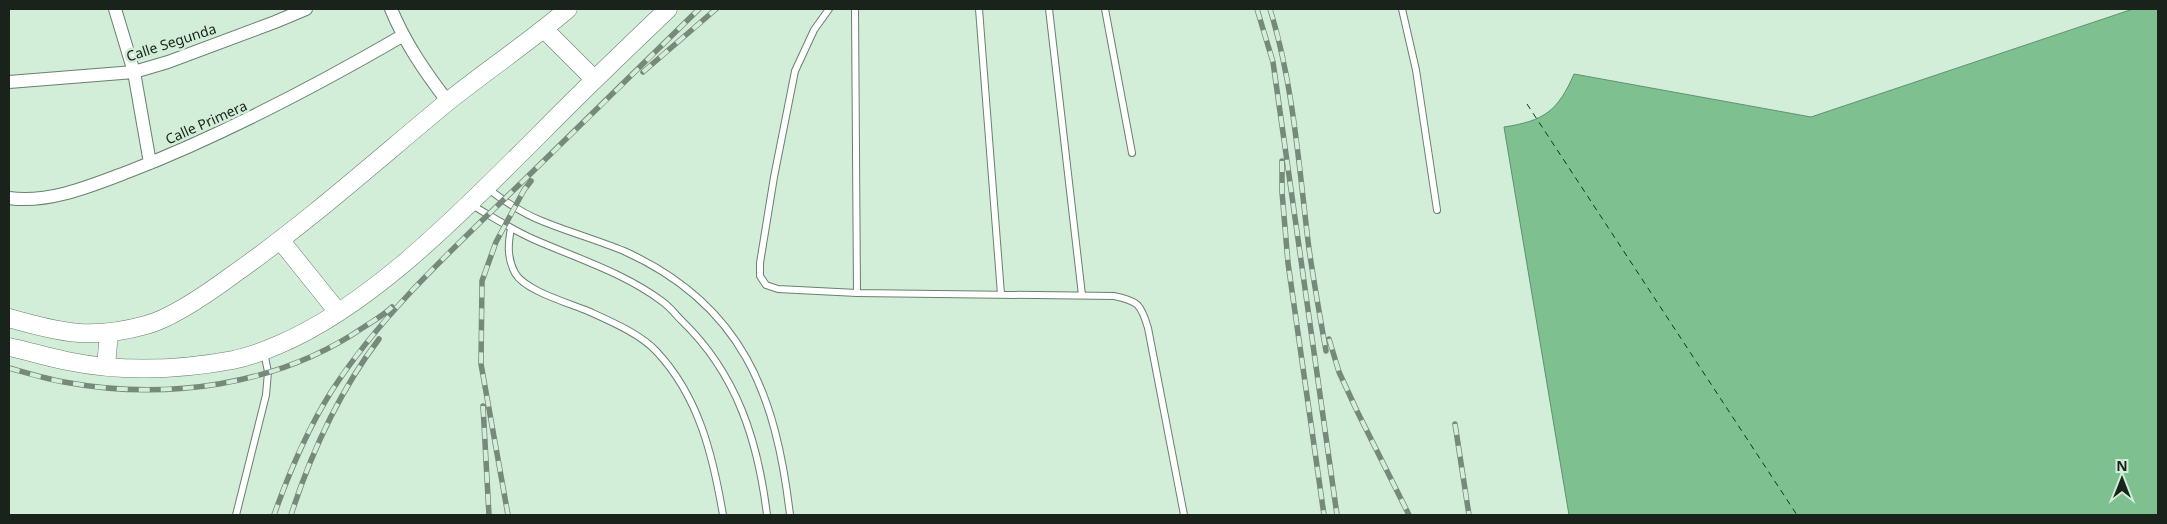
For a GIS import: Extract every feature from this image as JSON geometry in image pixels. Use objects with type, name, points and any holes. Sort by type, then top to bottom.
[{"type":"main road","points":[[9,318],[49,330],[83,335],[109,333],[148,325],[183,308],[281,240],[448,102],[568,9]]},
{"type":"main road","points":[[9,347],[68,361],[106,366],[157,368],[234,360],[263,351],[303,334],[338,312],[398,268],[486,187],[594,79],[668,9]]},
{"type":"main road","points":[[544,29],[594,79]]},
{"type":"main road","points":[[281,240],[338,312]]},
{"type":"main road","points":[[106,366],[109,333]]},
{"type":"street","points":[[115,9],[134,72],[150,163]]},
{"type":"street","name":"Calle Segunda","points":[[9,82],[134,72],[186,55],[306,9]]},
{"type":"street","points":[[391,9],[402,36],[425,73],[448,102]]},
{"type":"street","name":"Calle Primera","points":[[9,198],[48,197],[104,181],[150,163],[217,135],[278,105],[402,36]]},
{"type":"lane","points":[[829,9],[814,30],[795,71],[774,177],[760,263],[760,276],[766,285],[778,289],[857,293],[1114,296],[1131,299],[1142,308],[1148,328],[1184,515]]},
{"type":"lane","points":[[855,9],[857,293]]},
{"type":"lane","points":[[980,9],[1001,294]]},
{"type":"lane","points":[[1049,9],[1082,296]]},
{"type":"lane","points":[[1105,9],[1132,153]]},
{"type":"lane","points":[[1402,9],[1416,70],[1437,210]]},
{"type":"lane","points":[[486,187],[515,208],[540,221],[623,251],[659,268],[699,299],[729,330],[750,362],[768,410],[784,475],[790,515]]},
{"type":"lane","points":[[469,203],[511,228],[618,275],[663,302],[692,330],[720,365],[741,405],[760,465],[767,515]]},
{"type":"lane","points":[[511,228],[508,246],[516,274],[529,286],[626,329],[656,350],[678,377],[699,418],[714,466],[722,515]]},
{"type":"lane","points":[[236,515],[266,395],[268,372],[263,351]]},
{"type":"shaded area","points":[[2133,9],[2158,9],[2158,515],[1569,515],[1504,127],[1530,121],[1548,112],[1562,97],[1574,74],[1811,117]]},
{"type":"ferry route","points":[[1527,104],[1797,515]]},
{"type":"railway","points":[[274,515],[292,468],[314,421],[331,392],[373,335],[420,282],[699,9]]},
{"type":"railway","points":[[643,72],[716,9]]},
{"type":"railway","points":[[1257,9],[1273,62],[1337,515]]},
{"type":"railway","points":[[1270,9],[1285,68],[1290,98],[1309,249],[1326,351]]},
{"type":"railway","points":[[1282,161],[1282,192],[1288,263],[1324,515]]},
{"type":"railway","points":[[508,515],[481,364],[482,281],[496,242],[524,190],[531,181]]},
{"type":"railway","points":[[9,368],[57,381],[103,388],[181,389],[220,384],[258,375],[295,363],[331,347],[386,313],[392,307]]},
{"type":"railway","points":[[291,515],[317,446],[351,380],[379,339]]},
{"type":"railway","points":[[1329,339],[1339,372],[1409,515]]},
{"type":"railway","points":[[483,406],[489,515]]},
{"type":"railway","points":[[1455,424],[1469,515]]}]
